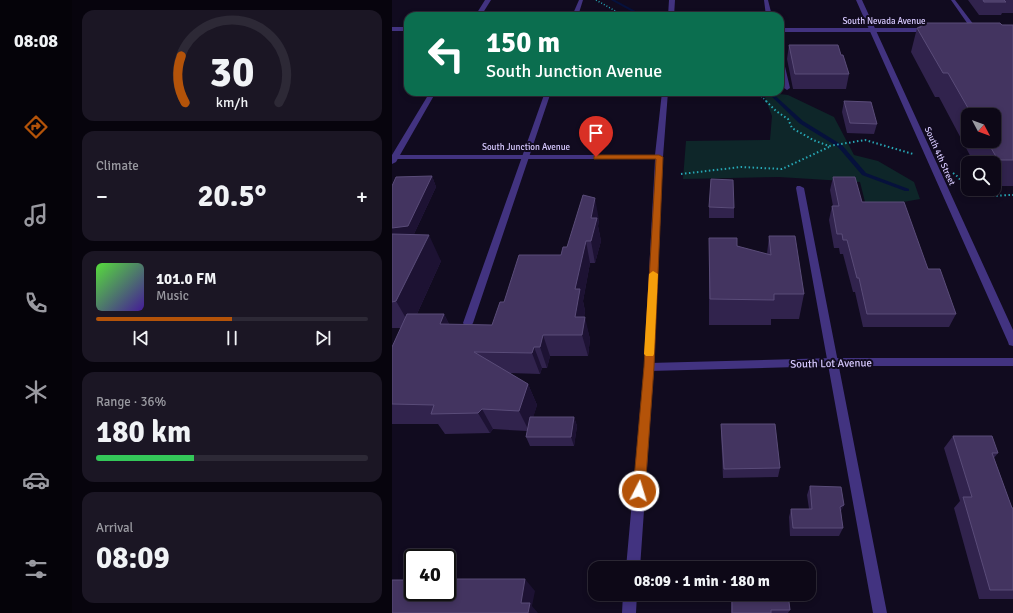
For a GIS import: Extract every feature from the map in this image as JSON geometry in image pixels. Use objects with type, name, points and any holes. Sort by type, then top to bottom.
[{"type":"street","points":[[480,12],[488,0]]},
{"type":"street","points":[[672,0],[672,12]]},
{"type":"street","name":"South 4th Street","points":[[859,0],[1013,342]]},
{"type":"street","points":[[392,29],[404,29]]},
{"type":"street","points":[[966,29],[982,29]]},
{"type":"street","name":"South Nevada Avenue","points":[[784,30],[936,30]]},
{"type":"street","points":[[393,159],[431,96]]},
{"type":"street","points":[[633,561],[649,367],[659,157],[665,96]]},
{"type":"street","name":"South Junction Avenue","points":[[393,159],[659,157]]},
{"type":"street","name":"South Lot Avenue","points":[[649,367],[833,362],[1013,362]]},
{"type":"street","points":[[629,613],[630,601]]},
{"type":"lane","points":[[576,12],[581,0]]},
{"type":"lane","points":[[766,0],[768,12]]},
{"type":"lane","points":[[953,0],[974,29]]},
{"type":"lane","points":[[784,75],[787,88]]},
{"type":"lane","points":[[468,323],[524,157],[547,96]]},
{"type":"lane","points":[[800,188],[880,613]]},
{"type":"path","points":[[596,0],[617,12]]},
{"type":"path","points":[[761,96],[776,111],[788,119],[792,128],[812,140],[829,146]]},
{"type":"path","points":[[681,174],[741,167],[782,169],[829,146],[865,140]]},
{"type":"green space","points":[[784,95],[788,95],[834,117],[854,155],[878,161],[914,182],[920,199],[875,207],[867,210],[860,182],[779,177],[683,179],[686,141],[770,140],[772,116],[764,96],[784,96]]},
{"type":"building","points":[[983,0],[1004,0],[1006,2],[984,2]]},
{"type":"building","points":[[920,23],[1000,23],[1002,25],[1013,25],[1013,160],[1001,160],[1001,156],[996,156],[991,148],[1001,148],[1001,108],[968,108],[948,73],[943,73],[917,28],[921,27]]},
{"type":"building","points":[[789,45],[838,45],[849,74],[795,74]]},
{"type":"building","points":[[844,101],[871,102],[877,124],[850,123]]},
{"type":"building","points":[[432,176],[408,226],[392,228],[392,186],[396,177]]},
{"type":"building","points":[[833,177],[855,177],[862,202],[904,202],[928,269],[940,269],[956,314],[867,314],[859,278],[857,278],[847,240],[843,240],[842,234],[837,234],[832,206],[839,206]]},
{"type":"building","points":[[711,179],[733,180],[734,208],[709,207]]},
{"type":"building","points":[[583,195],[595,198],[591,218],[597,218],[591,241],[586,241],[575,289],[580,289],[575,317],[585,317],[582,335],[543,335],[540,347],[534,347],[532,353],[474,352],[528,384],[519,411],[482,409],[478,413],[431,414],[434,405],[392,404],[392,347],[407,314],[444,314],[440,324],[492,325],[500,302],[504,302],[519,255],[561,255],[563,247],[567,247]]},
{"type":"building","points":[[392,234],[429,235],[396,301],[392,302]]},
{"type":"building","points":[[769,236],[795,236],[804,294],[774,294],[774,300],[710,299],[709,238],[737,238],[737,246],[771,255]]},
{"type":"building","points":[[530,417],[574,417],[571,437],[526,437]]},
{"type":"building","points":[[721,424],[775,424],[780,468],[724,469]]},
{"type":"building","points":[[953,436],[992,436],[998,453],[992,453],[1013,508],[1013,590],[990,590],[963,497],[972,497]]},
{"type":"building","points":[[810,486],[841,487],[844,505],[840,507],[843,528],[793,528],[791,509],[812,509]]},
{"type":"building","points":[[456,579],[525,579],[521,603],[530,603],[528,613],[392,613],[392,580],[404,580],[404,601],[456,601]]},
{"type":"building","points":[[732,601],[789,601],[790,610],[771,610],[771,613],[732,613]]},
{"type":"waterway","points":[[613,0],[635,12]]},
{"type":"waterway","points":[[773,96],[801,122],[840,146],[864,174],[907,190]]},
{"type":"slow traffic","points":[[649,354],[653,274]]},
{"type":"route","points":[[596,157],[659,157],[649,367],[639,491]]}]
